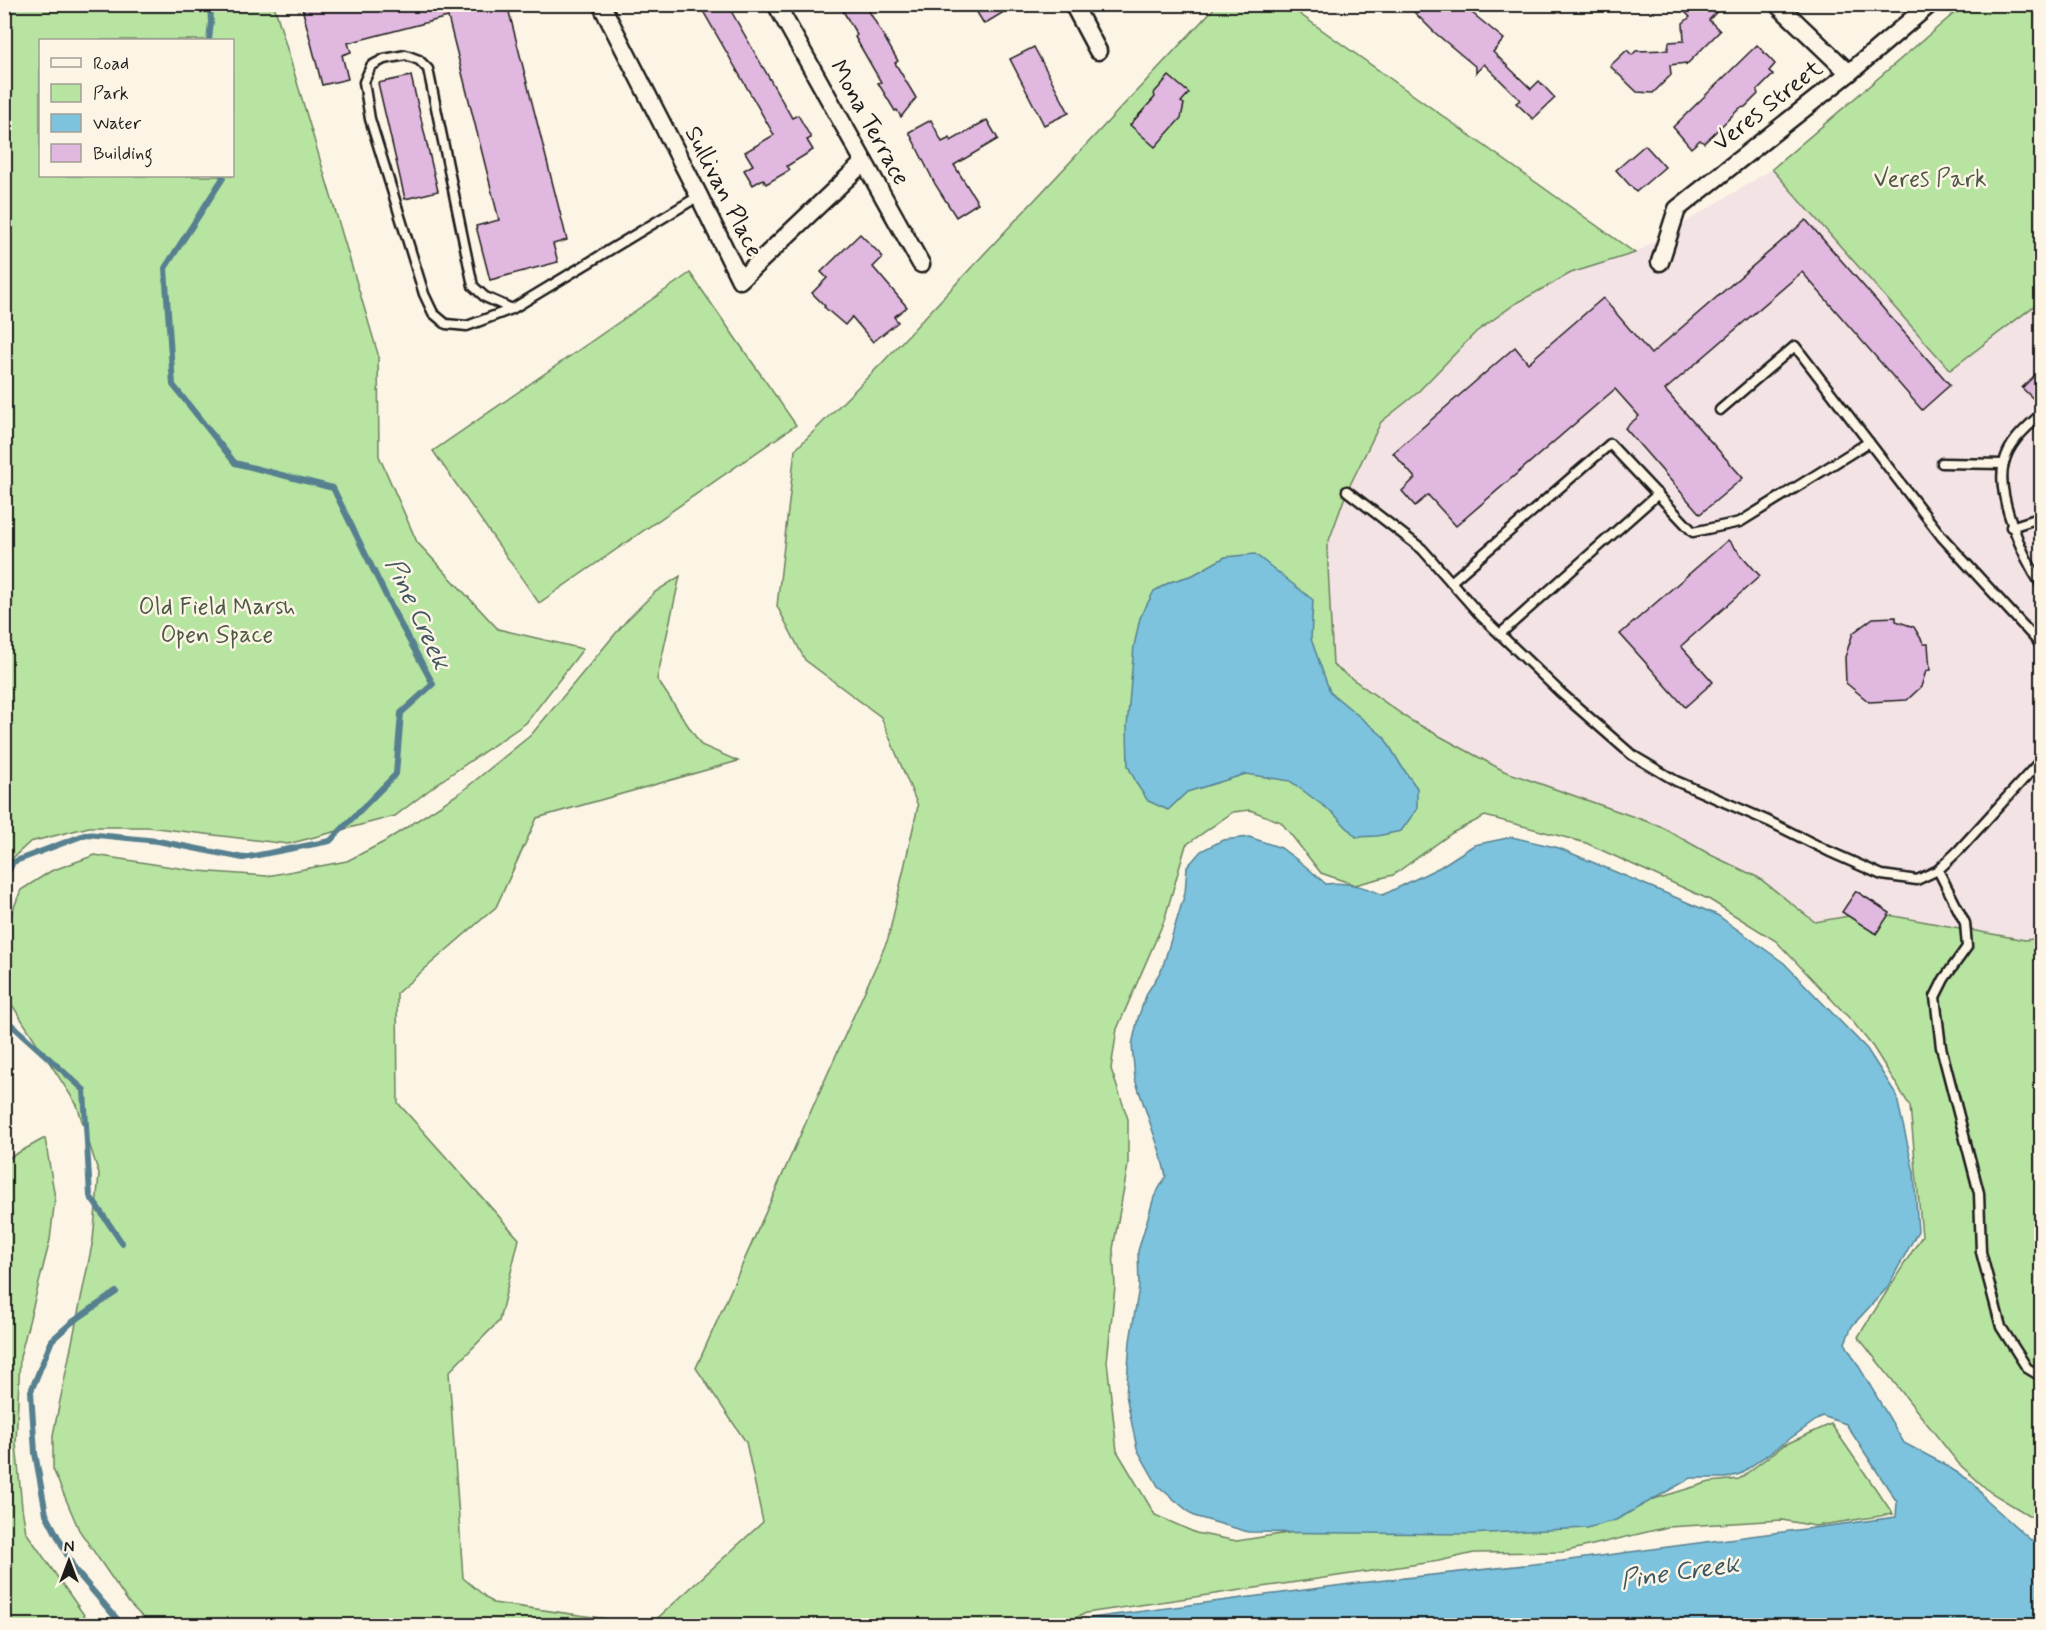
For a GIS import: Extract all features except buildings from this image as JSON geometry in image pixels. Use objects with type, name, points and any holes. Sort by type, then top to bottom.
[{"type":"street","name":"Sullivan Place","points":[[601,4],[740,280],[864,162]]},
{"type":"street","name":"Mona Terrace","points":[[776,4],[921,264]]},
{"type":"street","points":[[1073,4],[1098,51]]},
{"type":"street","points":[[1777,4],[1850,72]]},
{"type":"street","name":"Veres Street","points":[[1660,262],[1677,209],[1850,72],[1930,4]]},
{"type":"lane","points":[[512,309],[484,297],[473,286],[428,69],[419,60],[406,56],[384,59],[371,66],[364,82],[370,119],[424,294],[433,313],[446,324],[467,326],[512,309],[699,196]]},
{"type":"lane","points":[[1720,410],[1795,346],[1942,537],[2042,646]]},
{"type":"lane","points":[[2040,415],[2014,440],[2003,464],[2004,493],[2011,527],[2042,586]]},
{"type":"lane","points":[[1451,582],[1610,444],[1693,532],[1740,522],[1869,442]]},
{"type":"lane","points":[[1942,463],[2003,464]]},
{"type":"lane","points":[[1347,491],[1422,549],[1500,634],[1560,692],[1632,755],[1676,781],[1768,821],[1828,852],[1882,875],[1917,880],[1938,870],[2042,759]]},
{"type":"lane","points":[[1500,634],[1658,494]]},
{"type":"lane","points":[[2011,527],[2042,517]]},
{"type":"lane","points":[[1938,870],[1965,923],[1967,947],[1944,979],[1935,997],[1941,1047],[1979,1193],[1981,1252],[2001,1327],[2027,1368],[2042,1377]]},
{"type":"shaded area","points":[[1772,169],[1950,370],[2041,300],[2041,938],[2025,940],[1872,912],[1815,922],[1759,878],[1711,855],[1660,826],[1504,771],[1410,720],[1333,665],[1327,546],[1347,491],[1381,422],[1415,395],[1476,332],[1515,304],[1571,273],[1635,253]]},
{"type":"green space","name":"Old Field Marsh Open Space","points":[[5,4],[274,5],[378,354],[379,456],[417,542],[498,629],[583,649],[526,723],[441,781],[395,816],[288,844],[148,827],[89,827],[30,842],[5,865]]},
{"type":"green space","name":"Veres Park","points":[[1965,4],[2041,5],[2042,300],[1950,370],[1772,169]]},
{"type":"green space","points":[[1217,5],[1287,5],[1635,253],[1571,273],[1515,304],[1476,332],[1415,395],[1381,422],[1347,491],[1327,546],[1333,665],[1410,720],[1504,771],[1660,826],[1711,855],[1759,878],[1815,922],[1872,912],[2025,940],[2041,938],[2041,1519],[2030,1516],[1990,1492],[1959,1464],[1858,1337],[1922,1236],[1910,1106],[1873,1047],[1853,1022],[1776,941],[1710,900],[1586,843],[1485,816],[1452,833],[1393,875],[1355,885],[1321,873],[1281,822],[1250,810],[1233,812],[1186,845],[1164,921],[1117,1029],[1111,1069],[1128,1119],[1128,1165],[1113,1249],[1115,1287],[1107,1361],[1117,1451],[1155,1515],[1196,1533],[1237,1541],[1300,1531],[1585,1520],[1710,1482],[1739,1479],[1784,1445],[1831,1424],[1893,1514],[1815,1526],[1782,1520],[1668,1527],[1563,1552],[1474,1553],[1439,1561],[1086,1613],[1062,1625],[650,1625],[763,1522],[746,1442],[696,1368],[888,939],[918,806],[881,717],[805,660],[777,606],[795,450],[882,363]]},
{"type":"green space","points":[[690,273],[796,425],[539,603],[433,451]]},
{"type":"green space","points":[[680,576],[657,679],[701,745],[738,761],[537,818],[496,907],[397,993],[398,1103],[519,1239],[499,1321],[449,1372],[463,1578],[493,1603],[650,1625],[150,1625],[129,1603],[79,1530],[53,1469],[53,1435],[93,1240],[99,1174],[77,1105],[5,994],[4,932],[21,890],[51,871],[95,855],[198,871],[267,876],[347,861],[384,842],[461,792],[531,735],[626,621],[655,592]]},
{"type":"green space","points":[[45,1138],[55,1198],[50,1240],[20,1357],[16,1443],[22,1508],[26,1532],[91,1625],[5,1625],[5,1160]]},
{"type":"water","points":[[1255,554],[1313,600],[1311,639],[1330,692],[1384,737],[1417,788],[1417,809],[1401,831],[1356,837],[1333,813],[1290,781],[1246,774],[1187,792],[1168,810],[1148,801],[1138,786],[1128,766],[1127,727],[1134,646],[1140,618],[1154,591],[1170,582],[1193,575],[1225,557]]},
{"type":"water","points":[[1249,837],[1281,848],[1326,884],[1355,885],[1383,895],[1440,867],[1474,845],[1512,837],[1559,848],[1717,915],[1784,963],[1867,1049],[1896,1094],[1914,1172],[1918,1231],[1887,1288],[1852,1326],[1845,1343],[1904,1443],[1974,1483],[1986,1500],[2041,1547],[2041,1625],[1076,1625],[1091,1618],[1358,1583],[1562,1561],[1896,1517],[1897,1502],[1846,1424],[1822,1416],[1740,1474],[1726,1478],[1691,1478],[1616,1520],[1587,1528],[1469,1534],[1248,1532],[1194,1516],[1158,1486],[1137,1449],[1126,1395],[1130,1341],[1139,1287],[1138,1251],[1154,1197],[1166,1176],[1135,1079],[1132,1045],[1147,993],[1162,969],[1185,893],[1187,867],[1201,851],[1223,840]]},
{"type":"waterway","name":"Pine Creek","points":[[209,39],[210,4]]},
{"type":"waterway","name":"Pine Creek","points":[[4,881],[13,862],[87,834],[158,841],[243,858],[330,841],[396,774],[401,713],[433,684],[395,614],[333,488],[235,463],[173,385],[165,268],[222,177]]},
{"type":"waterway","name":"Pine Creek","points":[[4,1018],[84,1090],[90,1196],[122,1243]]},
{"type":"waterway","name":"Pine Creek","points":[[116,1292],[71,1323],[52,1340],[31,1391],[35,1453],[46,1514],[75,1570],[123,1626]]}]
